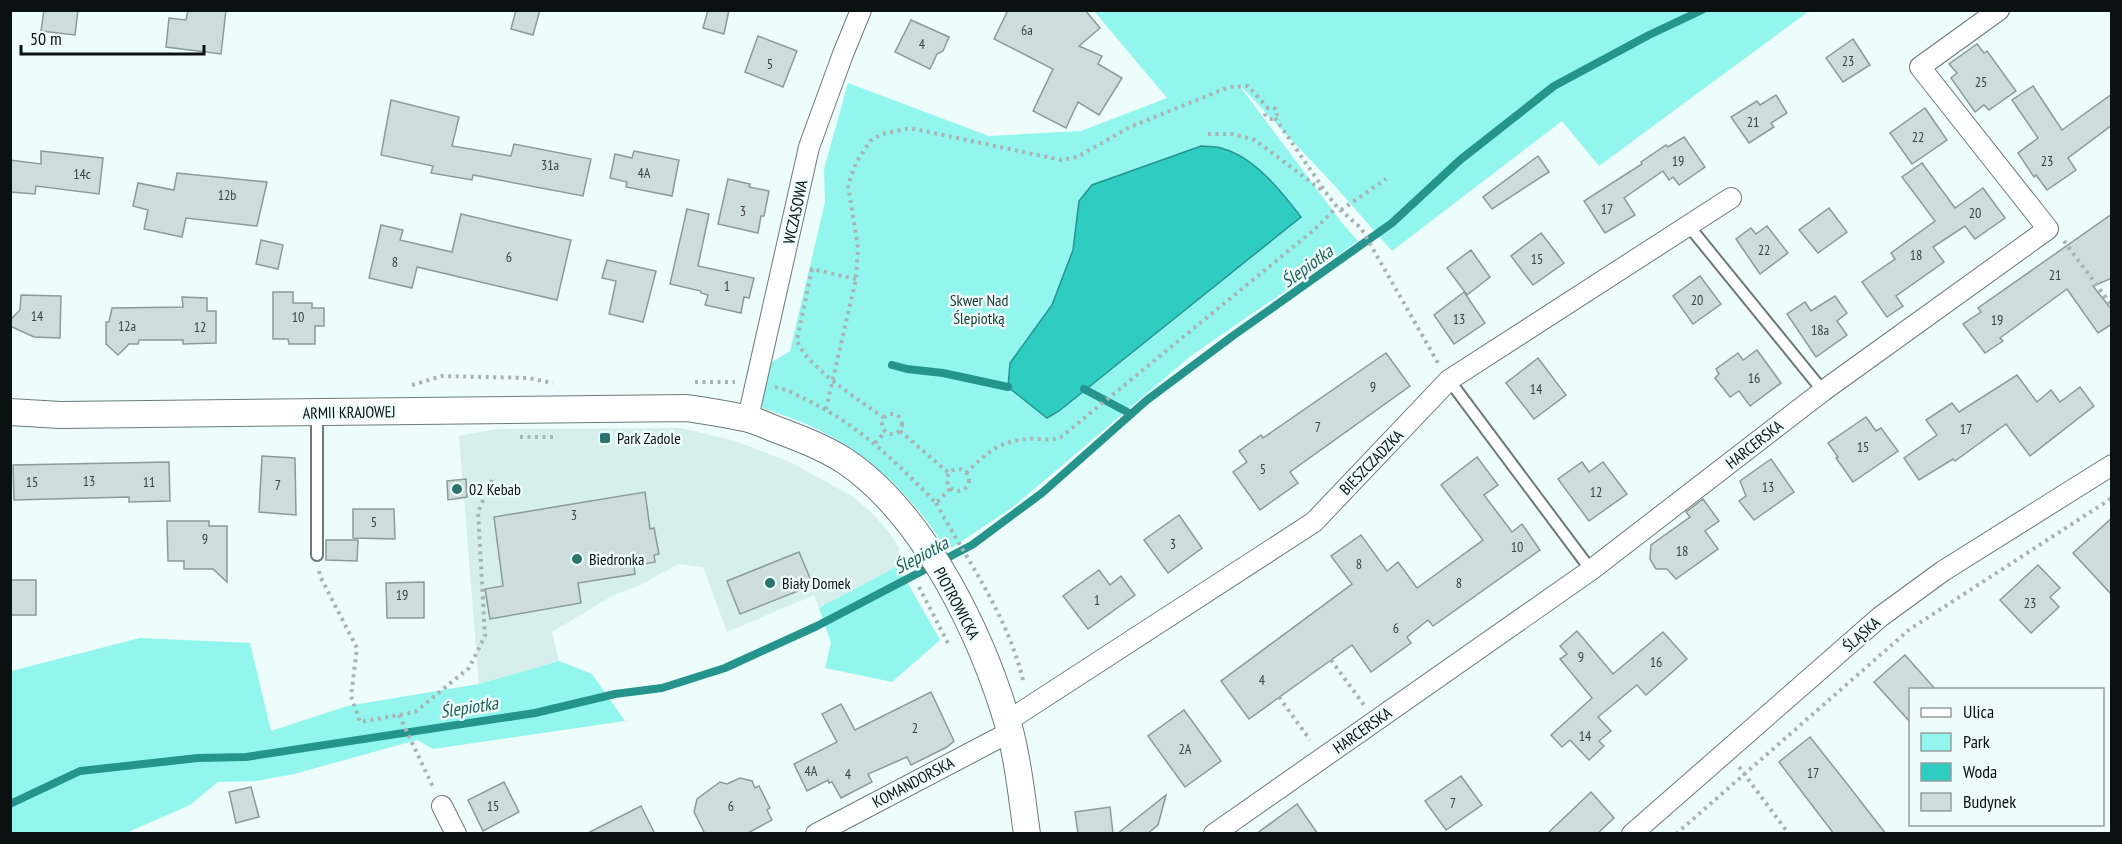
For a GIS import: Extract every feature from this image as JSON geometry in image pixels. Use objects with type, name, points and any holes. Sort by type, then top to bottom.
[{"type":"street","name":"WCZASOWA","points":[[748,418],[809,147],[861,10]]},
{"type":"street","points":[[1999,10],[1920,67],[2048,229]]},
{"type":"street","name":"BIESZCZADZKA","points":[[1008,727],[1314,522],[1449,380],[1731,198]]},
{"type":"street","name":"HARCERSKA","points":[[1214,834],[1591,570],[1823,391],[2048,229]]},
{"type":"street","name":"PIOTROWICKA","points":[[687,408],[748,418],[816,445],[844,460],[876,486],[919,535],[962,609],[985,656],[1008,727],[1027,834]]},
{"type":"street","name":"ARMII KRAJOWEJ","points":[[10,412],[60,415],[687,408]]},
{"type":"street","name":"ŚLĄSKA","points":[[1632,834],[1880,617],[1943,571],[2112,465]]},
{"type":"street","name":"KOMANDORSKA","points":[[816,834],[1008,727]]},
{"type":"street","points":[[442,806],[456,834]]},
{"type":"lane","points":[[1688,225],[1823,391]]},
{"type":"lane","points":[[1449,380],[1591,570]]},
{"type":"lane","points":[[316,555],[317,412]]},
{"type":"path","points":[[826,409],[856,279],[858,248],[848,185],[856,163],[870,141],[882,134],[910,128],[1061,160],[1077,157],[1130,127],[1229,87],[1248,86],[1268,108],[1275,109],[1277,113],[1275,118]]},
{"type":"path","points":[[1268,108],[1264,113],[1266,117],[1275,118]]},
{"type":"path","points":[[1275,118],[1327,194],[1339,209],[1361,228],[1449,380]]},
{"type":"path","points":[[1208,134],[1233,134],[1255,140],[1327,194]]},
{"type":"path","points":[[966,472],[998,446],[1029,439],[1057,439],[1339,209],[1386,179]]},
{"type":"path","points":[[2048,229],[2054,228],[2112,306]]},
{"type":"path","points":[[856,279],[812,269],[797,340],[799,347],[811,361],[884,418]]},
{"type":"path","points":[[889,414],[897,415],[903,424],[900,431],[892,435],[885,432],[882,424],[884,418],[889,414]]},
{"type":"path","points":[[900,431],[950,474]]},
{"type":"path","points":[[875,443],[885,432]]},
{"type":"path","points":[[516,436],[526,438],[560,436]]},
{"type":"path","points":[[950,474],[958,470],[966,472]]},
{"type":"path","points":[[950,474],[948,484],[958,491],[968,485],[966,472]]},
{"type":"path","points":[[316,555],[320,576],[357,648],[351,696],[360,722],[415,712],[469,668],[485,636],[478,512],[492,480]]},
{"type":"path","points":[[1676,834],[1910,629],[2112,498]]},
{"type":"path","points":[[936,503],[985,585]]},
{"type":"path","points":[[1331,660],[1376,720]]},
{"type":"path","points":[[1279,697],[1323,757]]},
{"type":"path","points":[[399,716],[442,806]]},
{"type":"path","points":[[1727,751],[1790,834]]},
{"type":"shaded area","points":[[681,428],[735,441],[790,462],[852,496],[873,514],[891,535],[899,548],[898,566],[819,608],[814,595],[727,632],[703,567],[678,564],[642,584],[612,596],[552,632],[559,661],[479,684],[459,436],[495,429]]},
{"type":"green space","name":"Skwer Nad Ślepiotką","points":[[1094,11],[1809,11],[1599,166],[1562,121],[1392,251],[1334,185],[1236,81],[1342,223],[1358,241],[1192,355],[1013,507],[947,551],[907,497],[874,466],[817,429],[761,407],[769,364],[790,351],[825,202],[824,169],[848,83],[989,136],[1081,131],[1167,98]]},
{"type":"green space","points":[[898,566],[940,640],[892,682],[825,668],[831,643],[819,608]]},
{"type":"green space","points":[[140,638],[250,643],[271,731],[347,706],[479,684],[559,661],[592,674],[625,721],[433,749],[417,740],[294,774],[256,781],[218,782],[190,805],[126,833],[11,833],[11,671]]},
{"type":"water","points":[[1201,146],[1221,148],[1246,160],[1267,177],[1301,217],[1059,411],[1047,418],[1008,387],[1010,363],[1052,305],[1073,250],[1079,201],[1092,185]]},
{"type":"building","points":[[44,10],[78,10],[75,35],[41,31]]},
{"type":"building","points":[[188,10],[226,10],[221,54],[166,47],[169,18],[186,20]]},
{"type":"building","points":[[516,10],[540,10],[533,35],[511,29]]},
{"type":"building","points":[[708,10],[729,10],[724,34],[703,28]]},
{"type":"building","points":[[1008,10],[1085,10],[1100,28],[1079,46],[1102,56],[1098,64],[1122,78],[1099,115],[1078,102],[1066,128],[1033,111],[1053,69],[994,39]]},
{"type":"building","points":[[911,20],[949,37],[943,51],[937,54],[930,69],[895,52]]},
{"type":"building","points":[[758,36],[797,51],[783,87],[745,72]]},
{"type":"building","points":[[1853,39],[1870,65],[1843,82],[1826,58]]},
{"type":"building","points":[[1977,44],[1984,53],[1987,51],[2016,91],[1989,110],[1984,105],[1975,112],[1951,78],[1957,73],[1949,64]]},
{"type":"building","points":[[2033,86],[2062,130],[2112,94],[2112,125],[2068,158],[2076,170],[2047,190],[2036,175],[2034,177],[2018,153],[2038,138],[2012,100]]},
{"type":"building","points":[[1776,95],[1787,113],[1771,123],[1774,127],[1749,143],[1731,117],[1757,101],[1760,105]]},
{"type":"building","points":[[391,100],[459,117],[452,146],[511,156],[514,144],[591,159],[583,196],[473,175],[472,180],[431,173],[433,166],[381,155]]},
{"type":"building","points":[[1925,108],[1947,140],[1912,164],[1890,133]]},
{"type":"building","points":[[1684,137],[1705,167],[1679,185],[1673,177],[1669,180],[1663,171],[1624,198],[1635,215],[1605,233],[1584,201],[1642,164],[1641,162],[1666,145],[1668,147]]},
{"type":"building","points":[[41,151],[103,158],[99,194],[36,186],[35,194],[10,192],[10,160],[41,164]]},
{"type":"building","points":[[634,151],[679,160],[672,196],[626,187],[627,182],[610,178],[615,154],[632,158]]},
{"type":"building","points":[[1538,156],[1549,172],[1492,209],[1483,197]]},
{"type":"building","points":[[1922,163],[1955,208],[1983,188],[2005,218],[1975,239],[1965,226],[1933,247],[1944,262],[1896,296],[1903,306],[1887,317],[1862,282],[1895,259],[1891,253],[1935,221],[1902,177]]},
{"type":"building","points":[[177,173],[267,182],[257,226],[186,218],[182,237],[144,229],[148,210],[133,206],[138,183],[174,190]]},
{"type":"building","points":[[728,179],[769,191],[758,233],[718,224]]},
{"type":"building","points":[[1829,208],[1847,232],[1818,253],[1799,230]]},
{"type":"building","points":[[687,209],[709,214],[698,266],[754,278],[749,298],[744,297],[741,313],[705,305],[708,295],[701,291],[670,284]]},
{"type":"building","points":[[461,214],[571,240],[557,300],[417,267],[412,288],[369,278],[381,225],[403,230],[400,240],[452,252]]},
{"type":"building","points":[[2112,214],[2112,278],[2093,286],[2112,310],[2112,324],[2098,333],[2067,289],[2000,338],[2003,341],[1985,353],[1963,324],[1981,312],[1978,308]]},
{"type":"building","points":[[1767,226],[1788,253],[1760,274],[1736,239],[1751,228],[1756,234]]},
{"type":"building","points":[[1541,233],[1564,263],[1533,285],[1511,256]]},
{"type":"building","points":[[261,240],[283,245],[278,269],[256,264]]},
{"type":"building","points":[[1471,250],[1490,277],[1467,295],[1447,268]]},
{"type":"building","points":[[607,260],[656,271],[643,322],[609,314],[616,281],[602,278]]},
{"type":"building","points":[[1700,276],[1721,304],[1693,324],[1673,296]]},
{"type":"building","points":[[273,292],[293,292],[293,303],[312,303],[312,308],[324,308],[324,326],[315,326],[315,344],[289,344],[288,339],[273,339]]},
{"type":"building","points":[[1464,292],[1485,323],[1454,344],[1434,315]]},
{"type":"building","points":[[21,295],[61,296],[60,338],[34,337],[10,326],[10,320],[20,310]]},
{"type":"building","points":[[1835,296],[1847,313],[1837,321],[1847,335],[1816,357],[1787,314],[1805,302],[1811,311]]},
{"type":"building","points":[[182,297],[207,298],[207,311],[216,311],[216,343],[183,344],[183,340],[139,340],[138,344],[129,344],[118,355],[106,344],[106,322],[109,322],[112,308],[183,307]]},
{"type":"building","points":[[1757,350],[1781,383],[1750,406],[1739,391],[1730,397],[1715,378],[1719,374],[1716,369],[1738,353],[1743,360]]},
{"type":"building","points":[[1386,353],[1410,386],[1290,472],[1298,483],[1260,510],[1233,472],[1247,462],[1239,451],[1261,435],[1263,438]]},
{"type":"building","points":[[1538,358],[1566,395],[1534,419],[1506,383]]},
{"type":"building","points":[[2017,375],[2037,402],[2051,390],[2060,402],[2080,387],[2094,406],[2030,456],[2006,424],[1955,461],[1953,459],[1919,480],[1904,458],[1937,435],[1926,420],[1952,403],[1959,412]]},
{"type":"building","points":[[1866,417],[1876,431],[1881,428],[1898,451],[1853,482],[1828,443]]},
{"type":"building","points":[[262,456],[295,458],[296,515],[259,512]]},
{"type":"building","points":[[1477,457],[1498,485],[1484,495],[1512,532],[1522,524],[1540,550],[1433,626],[1428,620],[1407,637],[1411,643],[1371,672],[1352,645],[1249,719],[1221,681],[1352,584],[1331,556],[1361,535],[1387,571],[1398,562],[1417,588],[1483,540],[1441,485]]},
{"type":"building","points":[[1771,459],[1794,492],[1754,520],[1739,501],[1746,496],[1740,481]]},
{"type":"building","points":[[169,462],[170,501],[129,502],[129,497],[14,500],[13,465]]},
{"type":"building","points":[[1582,462],[1589,472],[1603,462],[1627,494],[1589,521],[1558,479]]},
{"type":"building","name":"02 Kebab","points":[[466,479],[467,497],[448,500],[447,481]]},
{"type":"building","name":"Biedronka","points":[[645,492],[650,529],[654,528],[659,554],[654,555],[655,562],[634,566],[635,574],[578,583],[581,603],[490,619],[485,589],[503,586],[494,517]]},
{"type":"building","points":[[1703,499],[1719,521],[1705,531],[1718,549],[1676,579],[1667,569],[1656,569],[1650,559],[1651,545],[1690,517],[1686,512]]},
{"type":"building","points":[[353,509],[394,509],[395,539],[353,538]]},
{"type":"building","points":[[1179,515],[1202,548],[1168,573],[1144,540]]},
{"type":"building","points":[[2112,518],[2112,595],[2073,553]]},
{"type":"building","points":[[167,521],[209,521],[209,526],[227,526],[227,582],[213,569],[184,569],[184,561],[168,561]]},
{"type":"building","points":[[326,540],[358,540],[357,561],[326,560]]},
{"type":"building","name":"Biały Domek","points":[[799,552],[813,585],[740,614],[727,581]]},
{"type":"building","points":[[2038,565],[2060,588],[2050,597],[2059,607],[2031,633],[2000,600]]},
{"type":"building","points":[[1099,570],[1110,585],[1121,576],[1135,595],[1088,629],[1063,596]]},
{"type":"building","points":[[10,580],[36,580],[36,615],[10,615]]},
{"type":"building","points":[[424,582],[424,618],[387,618],[386,583]]},
{"type":"building","points":[[1577,631],[1613,674],[1663,632],[1687,659],[1646,695],[1637,685],[1598,717],[1611,731],[1599,741],[1604,746],[1589,760],[1570,740],[1562,747],[1551,735],[1592,698],[1560,659],[1567,654],[1560,646]]},
{"type":"building","points":[[1905,655],[1934,688],[1909,688],[1909,721],[1874,682]]},
{"type":"building","points":[[931,692],[954,741],[947,747],[911,765],[907,757],[868,774],[872,782],[841,798],[832,782],[829,783],[828,780],[807,791],[794,764],[837,742],[822,714],[841,704],[855,730]]},
{"type":"building","points":[[1184,710],[1221,761],[1185,787],[1148,736]]},
{"type":"building","points":[[1810,737],[1886,834],[1834,834],[1779,762]]},
{"type":"building","points":[[1461,776],[1482,805],[1446,830],[1425,801]]},
{"type":"building","points":[[740,778],[752,781],[755,788],[759,786],[770,808],[767,810],[772,820],[746,834],[705,834],[694,812],[697,799],[720,782],[727,784]]},
{"type":"building","points":[[504,782],[519,812],[483,831],[468,800]]},
{"type":"building","points":[[251,787],[259,817],[236,823],[229,792]]},
{"type":"building","points":[[1591,792],[1614,818],[1597,834],[1547,834]]},
{"type":"building","points":[[1166,795],[1158,825],[1147,834],[1117,834]]},
{"type":"building","points":[[1297,804],[1318,834],[1256,834]]},
{"type":"building","points":[[641,806],[655,834],[586,834]]},
{"type":"building","points":[[1110,807],[1113,834],[1078,834],[1075,812]]},
{"type":"waterway","name":"Ślepiotka","points":[[10,804],[80,771],[198,758],[246,757],[535,713],[615,694],[662,688],[725,668],[817,626],[972,545],[1042,493],[1147,400],[1392,223],[1460,160],[1554,86],[1649,35],[1702,10]]},
{"type":"waterway","points":[[892,365],[1008,387]]},
{"type":"waterway","points":[[1084,389],[1131,414]]},
{"type":"place","name":"Park Zadole","points":[[605,438]]},
{"type":"place","name":"02 Kebab","points":[[457,489]]},
{"type":"place","name":"Biedronka","points":[[577,559]]},
{"type":"place","name":"Biały Domek","points":[[770,583]]}]
